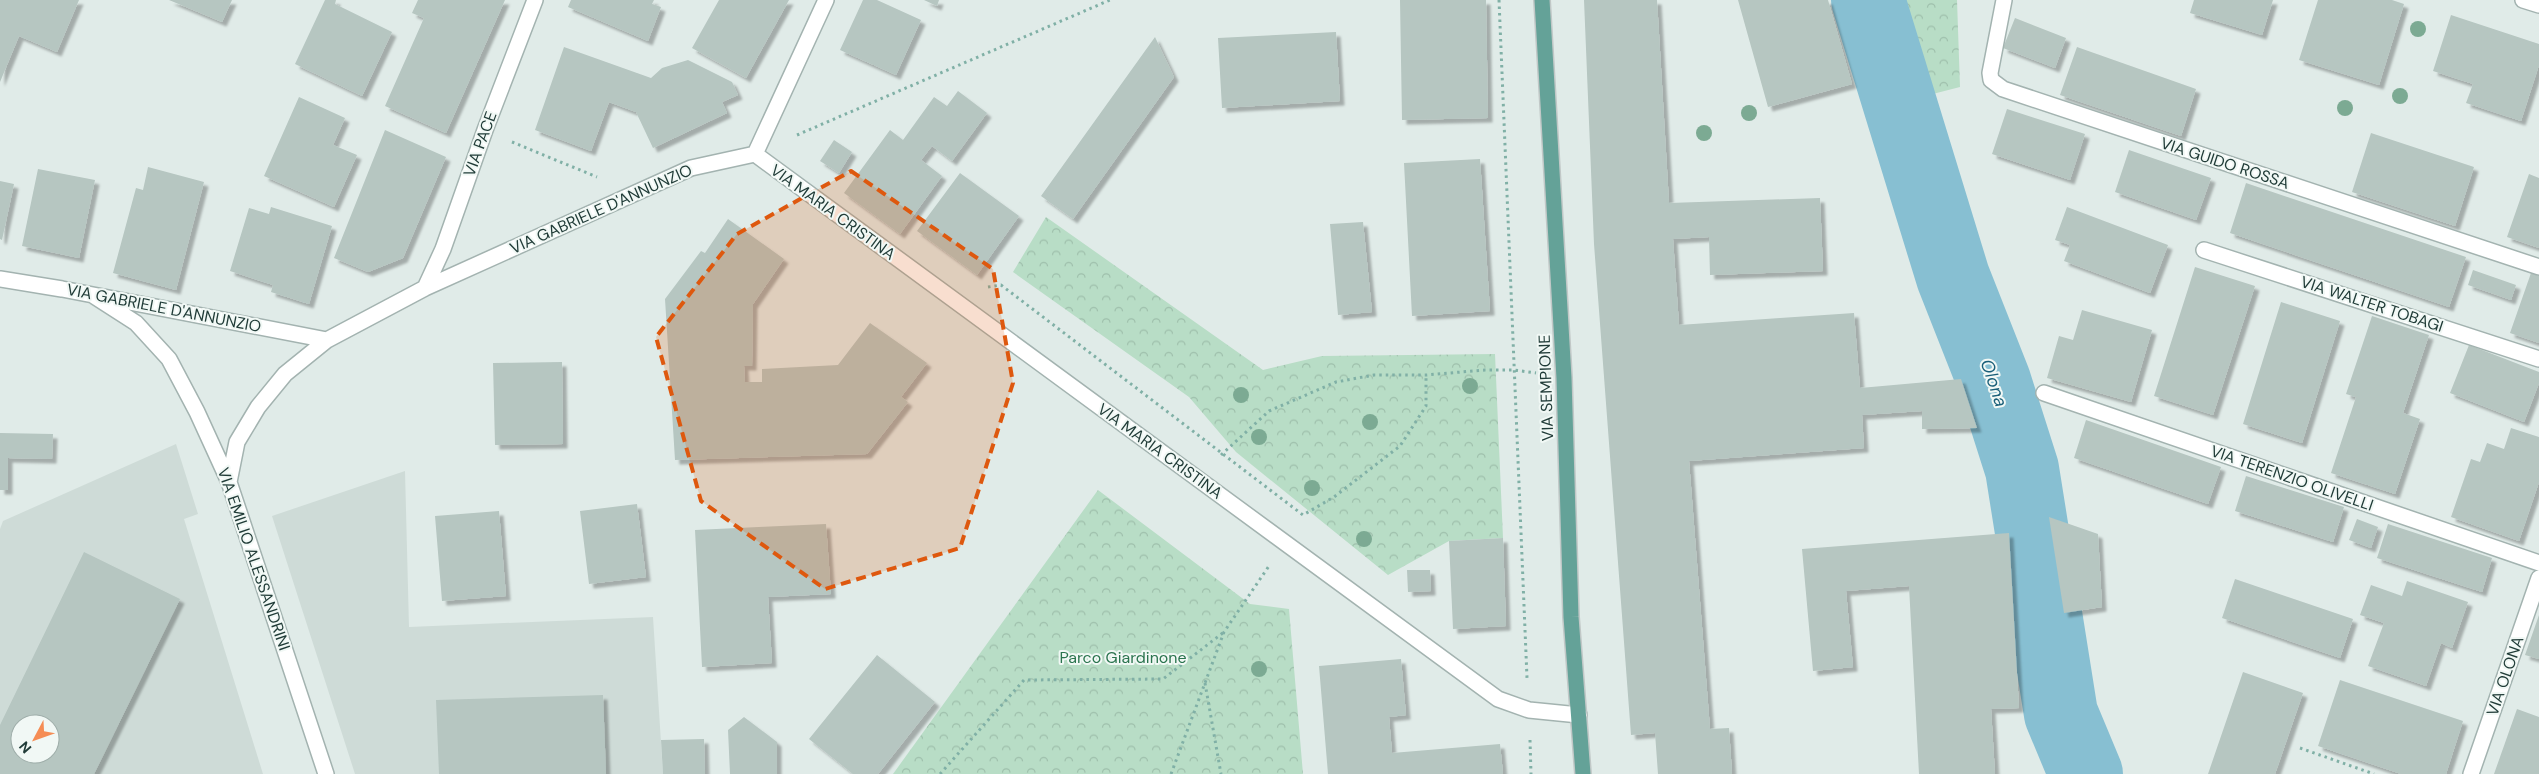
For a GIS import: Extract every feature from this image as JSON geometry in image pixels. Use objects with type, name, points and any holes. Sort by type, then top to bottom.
[{"type":"main road","name":"VIA SEMPIONE","points":[[1542,0],[1564,378],[1571,617],[1583,774]]},
{"type":"street","name":"VIA PACE","points":[[425,288],[443,249],[485,130],[535,0]]},
{"type":"street","points":[[755,154],[826,0]]},
{"type":"street","name":"VIA GUIDO ROSSA","points":[[2004,0],[1990,73],[1991,80],[2003,89],[2539,267]]},
{"type":"street","points":[[2523,0],[2539,5]]},
{"type":"street","name":"VIA GABRIELE D'ANNUNZIO","points":[[230,482],[237,442],[258,407],[285,374],[327,340],[425,288],[691,168],[755,154]]},
{"type":"street","name":"VIA MARIA CRISTINA","points":[[755,154],[1498,699],[1529,710],[1579,715]]},
{"type":"street","name":"VIA WALTER TOBAGI","points":[[2204,250],[2539,358]]},
{"type":"street","name":"VIA GABRIELE D'ANNUNZIO","points":[[0,280],[327,340]]},
{"type":"street","name":"VIA EMILIO ALESSANDRINI","points":[[94,296],[136,323],[169,359],[197,412],[230,482],[326,774]]},
{"type":"street","name":"VIA TERENZIO OLIVELLI","points":[[2044,393],[2539,563]]},
{"type":"street","name":"VIA OLONA","points":[[2471,774],[2539,578]]},
{"type":"path","points":[[755,154],[1110,0]]},
{"type":"path","points":[[1499,0],[1531,774]]},
{"type":"path","points":[[485,130],[634,193]]},
{"type":"path","points":[[945,294],[1001,286],[1303,515],[1334,496],[1400,446],[1426,406],[1426,375]]},
{"type":"path","points":[[1196,477],[1269,411],[1336,382],[1374,374],[1426,375],[1514,370],[1564,378]]},
{"type":"path","points":[[1171,774],[1224,632],[1285,543]]},
{"type":"path","points":[[940,774],[1024,680],[1163,679],[1224,632]]},
{"type":"path","points":[[1205,683],[1221,774]]},
{"type":"path","points":[[2300,748],[2374,774]]},
{"type":"highlighted area","points":[[851,171],[993,269],[1013,383],[960,548],[825,589],[701,501],[656,337],[737,234]]},
{"type":"shaded area","points":[[176,444],[198,514],[184,519],[263,774],[0,774],[0,529],[3,521]]},
{"type":"shaded area","points":[[405,471],[409,627],[653,617],[663,774],[355,774],[272,516]]},
{"type":"green space","points":[[1898,0],[1957,0],[1960,87],[1925,96]]},
{"type":"green space","points":[[1046,217],[1263,370],[1322,356],[1495,354],[1503,538],[1449,541],[1388,575],[1236,452],[1189,397],[1013,272]]},
{"type":"green space","name":"Parco Giardinone","points":[[1098,490],[1250,604],[1289,609],[1303,774],[893,774]]},
{"type":"building","points":[[0,0],[79,0],[57,52],[19,36],[0,82]]},
{"type":"building","points":[[169,0],[232,0],[222,22]]},
{"type":"building","points":[[325,0],[336,0],[335,4],[392,32],[362,96],[295,64]]},
{"type":"building","points":[[418,0],[505,0],[446,133],[385,106],[424,18],[412,13]]},
{"type":"building","points":[[571,0],[654,0],[652,4],[661,7],[648,41],[568,7]]},
{"type":"building","points":[[719,0],[789,0],[746,78],[692,48]]},
{"type":"building","points":[[863,0],[877,0],[921,20],[896,75],[840,50]]},
{"type":"building","points":[[924,0],[939,0],[937,6]]},
{"type":"building","points":[[1400,0],[1486,0],[1488,118],[1402,120]]},
{"type":"building","points":[[1584,0],[1657,0],[1669,203],[1820,198],[1823,271],[1710,275],[1709,237],[1673,239],[1679,325],[1854,313],[1860,388],[1961,379],[1977,428],[1922,429],[1922,411],[1862,415],[1864,448],[1689,461],[1710,729],[1729,728],[1732,774],[1658,774],[1655,733],[1631,735],[1594,244]]},
{"type":"building","points":[[1738,0],[1828,0],[1852,84],[1768,107]]},
{"type":"building","points":[[2194,0],[2273,0],[2262,35],[2190,13]]},
{"type":"building","points":[[2318,0],[2392,0],[2404,4],[2379,85],[2299,60]]},
{"type":"building","points":[[2451,15],[2539,44],[2539,65],[2521,121],[2466,103],[2473,84],[2433,71]]},
{"type":"building","points":[[2015,18],[2066,38],[2055,68],[2003,48]]},
{"type":"building","points":[[1336,32],[1340,101],[1222,108],[1218,38]]},
{"type":"building","points":[[1155,37],[1174,77],[1073,219],[1041,196]]},
{"type":"building","points":[[564,47],[651,78],[662,68],[688,60],[732,82],[738,95],[722,102],[727,113],[653,148],[636,112],[609,102],[591,151],[535,130]]},
{"type":"building","points":[[2077,47],[2196,89],[2181,136],[2060,95]]},
{"type":"building","points":[[958,91],[987,113],[952,161],[932,146],[921,160],[942,176],[900,234],[844,193],[890,130],[903,140],[934,97],[947,106]]},
{"type":"building","points":[[299,97],[345,118],[333,145],[357,155],[334,207],[264,176]]},
{"type":"building","points":[[2007,109],[2085,134],[2070,180],[1992,154]]},
{"type":"building","points":[[385,130],[446,157],[403,258],[368,272],[334,258]]},
{"type":"building","points":[[2371,133],[2474,167],[2455,226],[2352,192]]},
{"type":"building","points":[[834,140],[852,152],[839,173],[820,161]]},
{"type":"building","points":[[2129,150],[2211,178],[2196,220],[2115,192]]},
{"type":"building","points":[[1480,159],[1490,311],[1412,316],[1404,163]]},
{"type":"building","points":[[148,167],[204,182],[176,290],[113,273],[136,188],[143,190]]},
{"type":"building","points":[[38,169],[95,180],[79,258],[22,246]]},
{"type":"building","points":[[960,173],[1019,216],[977,275],[917,231]]},
{"type":"building","points":[[2529,174],[2539,178],[2539,248],[2507,237]]},
{"type":"building","points":[[0,181],[14,184],[2,240],[0,239]]},
{"type":"building","points":[[2246,183],[2466,257],[2449,307],[2230,233]]},
{"type":"building","points":[[271,207],[332,226],[309,304],[271,292],[273,285],[230,271],[249,208],[269,214]]},
{"type":"building","points":[[2067,207],[2168,245],[2150,293],[2064,261],[2070,245],[2055,240]]},
{"type":"building","points":[[728,219],[784,259],[753,304],[752,366],[744,366],[745,382],[762,382],[762,369],[838,365],[870,323],[927,363],[901,397],[908,402],[867,454],[675,460],[665,299],[701,251],[705,253]]},
{"type":"building","points":[[1363,222],[1372,312],[1338,315],[1330,224]]},
{"type":"building","points":[[2195,267],[2255,286],[2213,415],[2154,396]]},
{"type":"building","points":[[2473,270],[2516,285],[2511,300],[2468,285]]},
{"type":"building","points":[[2531,273],[2539,276],[2539,343],[2510,333]]},
{"type":"building","points":[[2281,302],[2340,321],[2302,443],[2243,424]]},
{"type":"building","points":[[2082,310],[2152,330],[2131,402],[2047,378],[2059,336],[2073,340]]},
{"type":"building","points":[[2372,316],[2429,335],[2403,413],[2420,419],[2395,494],[2331,473],[2356,397],[2346,394]]},
{"type":"building","points":[[2469,345],[2539,372],[2539,383],[2524,422],[2450,393]]},
{"type":"building","points":[[562,362],[563,444],[495,445],[493,363]]},
{"type":"building","points":[[2086,420],[2221,467],[2208,504],[2074,458]]},
{"type":"building","points":[[2511,428],[2539,437],[2539,482],[2519,541],[2451,517],[2471,459],[2480,462],[2487,443],[2504,449]]},
{"type":"building","points":[[0,433],[53,434],[52,459],[8,458],[8,490],[0,490]]},
{"type":"building","points":[[2246,476],[2344,507],[2333,542],[2235,511]]},
{"type":"building","points":[[637,504],[646,577],[589,584],[580,511]]},
{"type":"building","points":[[499,511],[506,596],[442,601],[435,516]]},
{"type":"building","points":[[2049,517],[2098,534],[2102,607],[2064,613]]},
{"type":"building","points":[[2357,519],[2378,527],[2371,548],[2349,540]]},
{"type":"building","points":[[826,524],[831,594],[768,597],[772,663],[702,667],[695,530]]},
{"type":"building","points":[[2388,524],[2492,558],[2482,592],[2377,558]]},
{"type":"building","points":[[2009,533],[2019,708],[1991,709],[1995,774],[1919,774],[1909,586],[1846,591],[1853,667],[1813,671],[1802,549]]},
{"type":"building","points":[[1503,538],[1506,626],[1453,629],[1449,541]]},
{"type":"building","points":[[84,552],[180,599],[94,774],[0,774],[0,725]]},
{"type":"building","points":[[1407,570],[1430,570],[1431,591],[1408,592]]},
{"type":"building","points":[[2235,579],[2353,619],[2340,658],[2222,618]]},
{"type":"building","points":[[2407,581],[2468,602],[2452,648],[2441,643],[2426,686],[2368,666],[2384,623],[2360,615],[2371,585],[2402,596]]},
{"type":"building","points":[[2539,615],[2539,659],[2525,655]]},
{"type":"building","points":[[877,655],[935,702],[878,774],[853,774],[809,739]]},
{"type":"building","points":[[1401,659],[1406,715],[1389,717],[1392,753],[1500,744],[1503,774],[1328,774],[1319,666]]},
{"type":"building","points":[[2243,672],[2303,693],[2275,774],[2208,774]]},
{"type":"building","points":[[2340,680],[2463,721],[2446,774],[2401,774],[2318,746]]},
{"type":"building","points":[[603,695],[606,774],[439,774],[436,700]]},
{"type":"building","points":[[2517,709],[2539,717],[2539,774],[2494,774]]},
{"type":"building","points":[[744,717],[777,742],[777,774],[730,774],[728,730]]},
{"type":"building","points":[[704,739],[705,774],[663,774],[661,740]]},
{"type":"waterway","name":"Olona","points":[[1868,0],[1953,277],[1994,381],[2022,469],[2061,714],[2086,774]]}]
